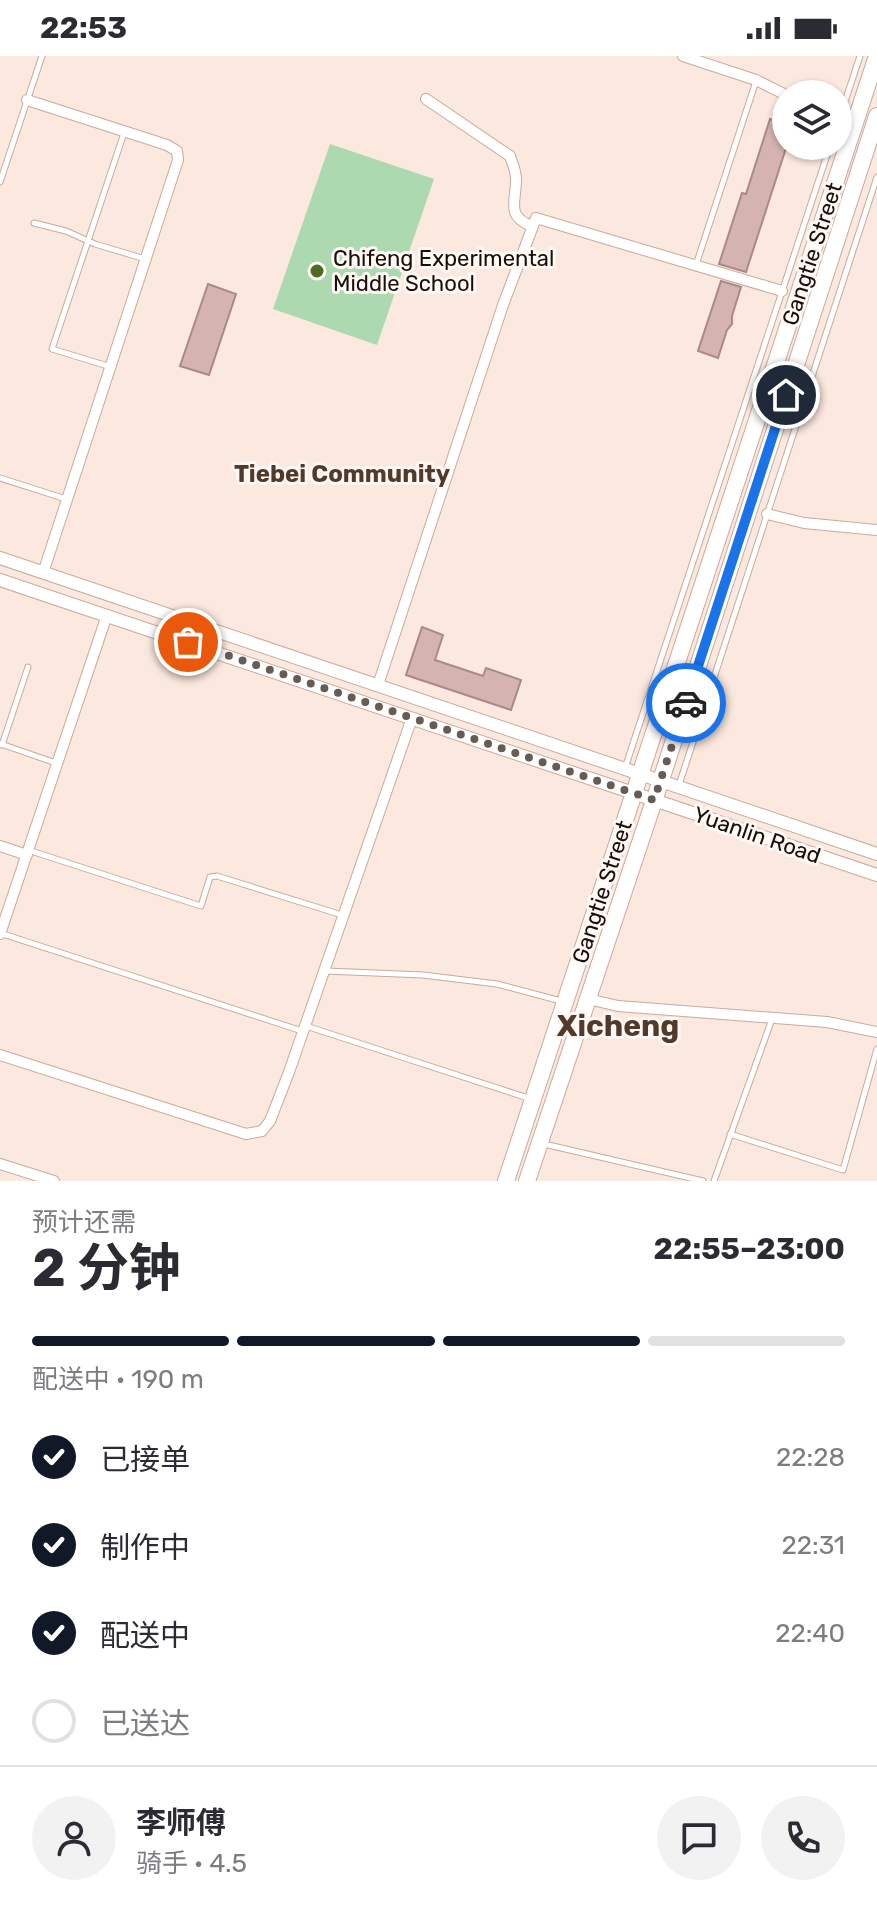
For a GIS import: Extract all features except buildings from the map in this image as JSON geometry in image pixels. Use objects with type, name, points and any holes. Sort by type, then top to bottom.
[{"type":"highway","name":"Gangtie Street","points":[[506,1181],[635,793],[633,771],[877,56]]},
{"type":"highway","name":"Gangtie Street","points":[[527,1181],[876,124]]},
{"type":"street","points":[[683,56],[772,88]]},
{"type":"street","points":[[426,99],[510,156],[516,179],[513,211],[520,221],[531,226]]},
{"type":"street","points":[[27,100],[167,145],[177,151],[178,160],[43,573]]},
{"type":"street","points":[[378,685],[536,218],[782,291]]},
{"type":"street","points":[[767,514],[804,523],[877,530]]},
{"type":"street","name":"Yuanlin Road","points":[[0,558],[877,854]]},
{"type":"street","name":"Yuanlin Road","points":[[0,580],[877,875]]},
{"type":"street","points":[[0,934],[107,615]]},
{"type":"street","points":[[0,1055],[246,1134],[262,1131],[270,1121],[304,1029],[412,718]]},
{"type":"street","points":[[0,846],[28,852]]},
{"type":"street","points":[[588,999],[618,1006],[827,1022],[877,1032]]},
{"type":"street","points":[[0,1164],[54,1181]]},
{"type":"lane","points":[[0,182],[42,56]]},
{"type":"lane","points":[[852,80],[860,56]]},
{"type":"lane","points":[[696,265],[756,80]]},
{"type":"lane","points":[[111,367],[52,349],[124,132]]},
{"type":"lane","points":[[633,771],[825,160]]},
{"type":"lane","points":[[678,786],[877,177]]},
{"type":"lane","points":[[34,223],[66,231],[146,260]]},
{"type":"lane","points":[[0,478],[67,499]]},
{"type":"lane","points":[[28,667],[1,744],[57,763]]},
{"type":"lane","points":[[28,852],[201,906],[210,877],[217,876],[343,915]]},
{"type":"lane","points":[[0,934],[533,1100]]},
{"type":"lane","points":[[324,971],[423,975],[497,984],[566,1002]]},
{"type":"lane","points":[[714,1181],[772,1019]]},
{"type":"lane","points":[[730,1134],[843,1170],[877,1049]]},
{"type":"lane","points":[[539,1143],[703,1181]]},
{"type":"green space","points":[[330,144],[434,179],[377,345],[273,309]]},
{"type":"way so far","points":[[188,642],[654,800],[686,703]]},
{"type":"place","name":"Chifeng Experimental Middle School","points":[[317,271]]},
{"type":"district","name":"Tiebei Community","points":[[342,474]]},
{"type":"district","name":"Xicheng","points":[[618,1026]]},
{"type":"route","points":[[686,703],[786,395]]}]
